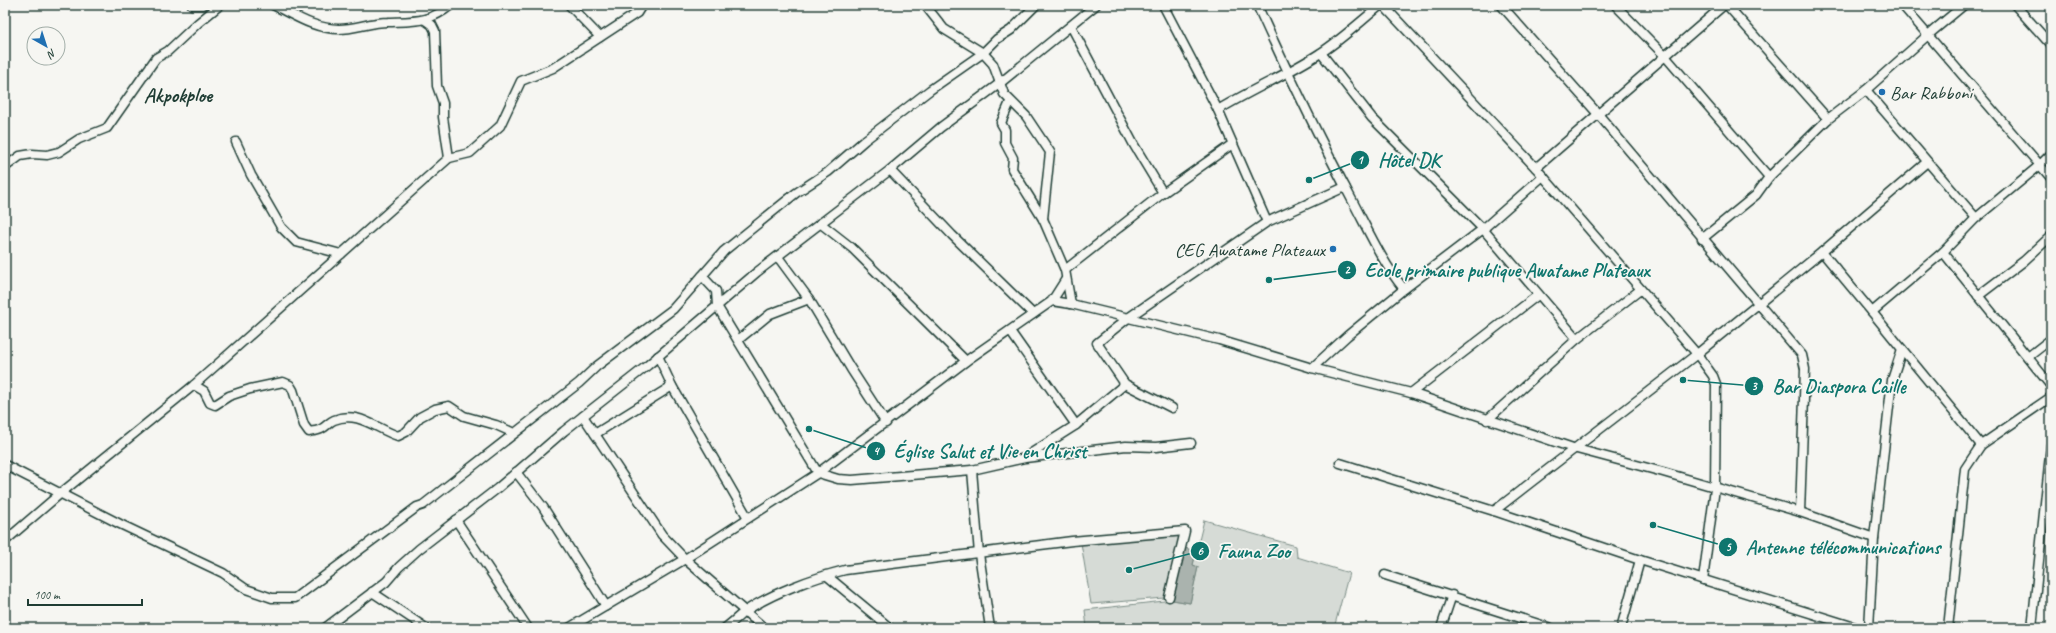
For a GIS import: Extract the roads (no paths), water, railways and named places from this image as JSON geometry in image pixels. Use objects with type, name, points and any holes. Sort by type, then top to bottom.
[{"type":"street","points":[[192,5],[203,5]]},
{"type":"street","points":[[5,167],[20,156],[32,154],[47,155],[59,152],[79,139],[107,128],[156,58],[168,51],[198,22],[220,5]]},
{"type":"street","points":[[273,5],[298,20],[338,29],[386,22],[412,22],[425,20],[451,5]]},
{"type":"street","points":[[569,5],[600,37]]},
{"type":"street","points":[[5,541],[61,493],[194,385],[449,158],[470,154],[500,126],[521,81],[553,68],[637,13],[642,5]]},
{"type":"street","points":[[925,5],[944,29],[982,54],[993,64],[999,84],[1010,102],[1026,116],[1050,152],[1043,219]]},
{"type":"street","points":[[5,465],[223,573],[246,589],[272,598],[295,598],[417,507],[423,505],[673,309],[724,251],[796,193],[828,172],[865,140],[930,90],[982,54],[997,39],[1011,30],[1036,5]]},
{"type":"street","points":[[325,628],[386,582],[398,567],[419,549],[658,356],[757,272],[778,257],[820,222],[890,170],[941,127],[999,84],[1096,5]]},
{"type":"street","points":[[1163,5],[1218,110],[1232,145],[1267,222]]},
{"type":"street","points":[[1257,5],[1288,73],[1345,187],[1390,272],[1404,289]]},
{"type":"street","points":[[1218,110],[1250,91],[1288,73],[1321,53],[1382,5],[1536,168],[1640,290],[1697,354],[1713,376],[1716,384],[1715,488],[1703,580]]},
{"type":"street","points":[[1501,5],[1598,114],[1702,239],[1802,355],[1805,369],[1800,512]]},
{"type":"street","points":[[1616,5],[1665,56],[1769,177]]},
{"type":"street","points":[[1536,168],[1724,5]]},
{"type":"street","points":[[1727,5],[1828,119]]},
{"type":"street","points":[[1902,5],[2051,178]]},
{"type":"street","points":[[1702,239],[1756,195],[1769,177],[1828,119],[1866,90],[1964,5]]},
{"type":"street","points":[[2015,5],[2051,45]]},
{"type":"street","points":[[425,20],[432,25],[435,31],[438,86],[443,103],[443,117],[449,158]]},
{"type":"street","points":[[1071,26],[1134,145],[1163,192]]},
{"type":"street","points":[[1321,53],[1386,133],[1483,229],[1577,339]]},
{"type":"street","points":[[1866,90],[1976,218]]},
{"type":"street","points":[[1010,102],[1001,123],[1005,130],[1005,143],[1013,158],[1012,168],[1043,219],[1066,274],[1072,304]]},
{"type":"street","points":[[236,142],[251,175],[281,227],[296,242],[342,254]]},
{"type":"street","points":[[569,628],[685,559],[818,473],[966,361],[1052,301],[1066,274],[1163,192],[1232,145]]},
{"type":"street","points":[[1872,312],[1943,252],[1976,218],[2040,166],[2051,154]]},
{"type":"street","points":[[1494,511],[1573,448],[1697,354],[1822,252],[1927,162]]},
{"type":"street","points":[[890,170],[952,235],[1033,314]]},
{"type":"street","points":[[1312,368],[1347,336],[1404,289],[1483,229],[1543,176]]},
{"type":"street","points":[[1172,408],[1125,384],[1097,343],[1128,318],[1267,222],[1345,187]]},
{"type":"street","points":[[820,222],[852,248],[966,361]]},
{"type":"street","points":[[1978,296],[2024,261],[2051,236]]},
{"type":"street","points":[[1822,252],[1981,445]]},
{"type":"street","points":[[1943,252],[2051,386]]},
{"type":"street","points":[[778,257],[809,298],[886,423]]},
{"type":"street","points":[[702,276],[716,291],[717,306],[818,473],[838,479],[852,480],[972,470],[1025,458],[1126,446],[1156,447],[1191,443]]},
{"type":"street","points":[[1487,420],[1577,339],[1640,290]]},
{"type":"street","points":[[1411,393],[1538,295]]},
{"type":"street","points":[[738,340],[770,314],[809,298]]},
{"type":"street","points":[[1052,301],[1072,304],[1219,340],[1312,368],[1411,393],[1573,448],[1663,472],[1800,512],[1874,538]]},
{"type":"street","points":[[1010,331],[1076,425]]},
{"type":"street","points":[[2028,357],[2051,339]]},
{"type":"street","points":[[1869,628],[1874,538],[1892,380],[1902,349]]},
{"type":"street","points":[[658,356],[672,386],[748,518]]},
{"type":"street","points":[[194,385],[204,391],[210,403],[215,405],[229,396],[250,389],[284,382],[290,385],[293,390],[304,425],[309,432],[321,429],[333,420],[348,417],[360,418],[398,436],[406,432],[420,417],[435,409],[449,406],[464,416],[496,425],[514,433]]},
{"type":"street","points":[[1025,458],[1076,425],[1125,384]]},
{"type":"street","points":[[595,434],[672,386]]},
{"type":"street","points":[[1948,628],[1965,469],[1981,445],[2051,397]]},
{"type":"street","points":[[583,416],[662,535],[685,559],[764,628]]},
{"type":"street","points":[[2032,628],[2051,445]]},
{"type":"street","points":[[1340,463],[1494,511],[1640,560],[1858,628]]},
{"type":"street","points":[[972,470],[979,554],[990,628]]},
{"type":"street","points":[[516,472],[543,507],[606,606]]},
{"type":"street","points":[[456,520],[528,628]]},
{"type":"street","points":[[725,628],[745,612],[786,591],[826,575],[865,566],[979,554],[1088,539],[1185,531],[1169,598]]},
{"type":"street","points":[[1621,628],[1640,560]]},
{"type":"street","points":[[826,575],[890,628]]},
{"type":"street","points":[[1385,575],[1452,595],[1529,625],[1551,628]]},
{"type":"street","points":[[372,592],[426,628]]},
{"type":"street","points":[[1441,628],[1452,595]]},
{"type":"place","name":"Bar Rabboni","points":[[1882,92]]},
{"type":"place","name":"Hôtel DK","points":[[1309,180]]},
{"type":"place","name":"CEG Awatame Plateaux","points":[[1333,249]]},
{"type":"place","name":"Ecole primaire publique Awatame Plateaux","points":[[1269,280]]},
{"type":"place","name":"Bar Diaspora Caille","points":[[1683,380]]},
{"type":"place","name":"Église Salut et Vie en Christ","points":[[809,429]]},
{"type":"place","name":"Antenne télécommunications","points":[[1653,525]]},
{"type":"place","name":"Fauna Zoo","points":[[1129,570]]},
{"type":"district","name":"Akpokploe","points":[[178,95]]}]
